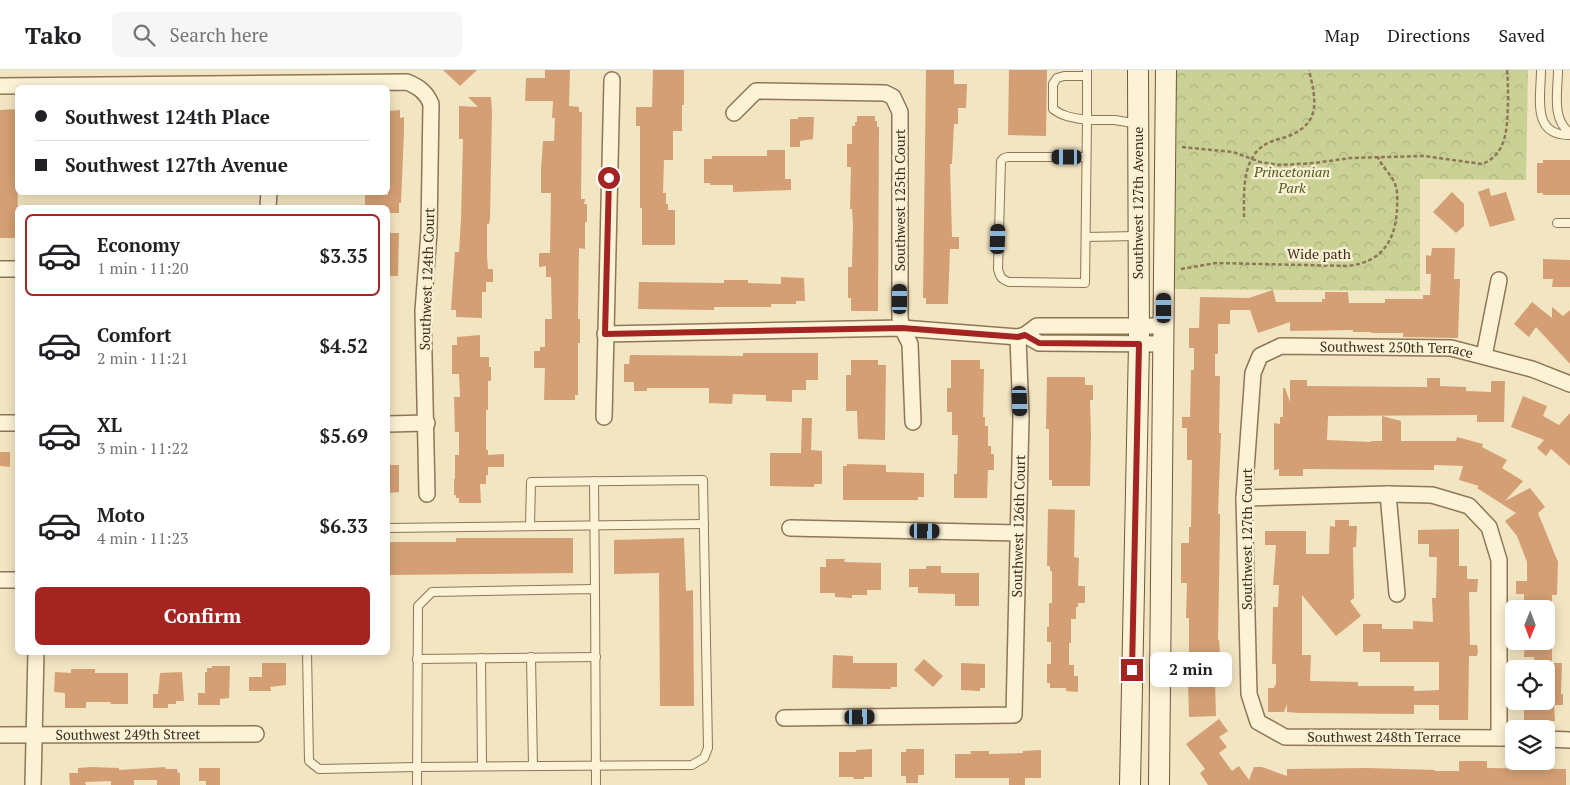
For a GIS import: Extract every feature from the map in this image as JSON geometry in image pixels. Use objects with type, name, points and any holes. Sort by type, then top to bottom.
[{"type":"street","name":"Southwest 127th Avenue","points":[[1130,785],[1139,335],[1138,70]]},
{"type":"street","name":"Southwest 127th Avenue","points":[[1158,785],[1166,70]]},
{"type":"street","points":[[604,417],[612,80]]},
{"type":"street","points":[[129,85],[283,81]]},
{"type":"street","name":"Southwest 124th Court","points":[[283,81],[407,82],[418,86],[427,95],[431,104],[429,232],[423,311],[427,423],[427,494]]},
{"type":"street","points":[[0,86],[15,86]]},
{"type":"street","name":"Southwest 125th Court","points":[[734,113],[756,90],[885,92],[893,97],[900,112],[900,318],[902,328],[910,344],[913,422]]},
{"type":"street","points":[[1138,124],[1165,124]]},
{"type":"street","points":[[0,269],[15,269]]},
{"type":"street","points":[[1484,356],[1499,280]]},
{"type":"street","points":[[605,334],[902,328],[1021,336],[1037,326],[1139,335],[1163,335]]},
{"type":"street","name":"Southwest 126th Court","points":[[784,718],[1014,715],[1021,418],[1021,336]]},
{"type":"street","name":"Southwest 250th Terrace","points":[[1260,356],[1281,346],[1451,348],[1532,369],[1570,384]]},
{"type":"street","name":"Southwest 127th Court","points":[[1258,722],[1249,694],[1244,498],[1253,372],[1260,356]]},
{"type":"street","points":[[0,423],[15,423]]},
{"type":"street","points":[[390,424],[427,423]]},
{"type":"street","points":[[1388,494],[1397,594]]},
{"type":"street","points":[[1244,498],[1432,494],[1469,506],[1489,527],[1500,560],[1505,720]]},
{"type":"street","points":[[790,528],[1018,533]]},
{"type":"street","points":[[0,580],[15,580]]},
{"type":"street","points":[[33,785],[36,655]]},
{"type":"street","name":"Southwest 248th Terrace","points":[[1258,722],[1285,737],[1505,738]]},
{"type":"street","name":"Southwest 249th Street","points":[[0,735],[256,734]]},
{"type":"street","points":[[1555,739],[1570,740]]},
{"type":"lane","points":[[1541,70],[1541,112],[1544,125],[1553,134],[1560,136],[1570,134]]},
{"type":"lane","points":[[1558,70],[1558,114],[1563,128],[1570,134]]},
{"type":"lane","points":[[1086,157],[1008,156],[1001,161],[998,239],[998,269],[1000,277],[1008,282],[1086,283],[1086,157],[1087,120],[1087,73],[1057,78],[1053,84],[1052,103],[1053,109],[1058,113],[1087,120],[1115,120],[1138,124]]},
{"type":"lane","points":[[1557,223],[1570,223]]},
{"type":"lane","points":[[1086,237],[1139,236]]},
{"type":"lane","points":[[307,655],[309,761],[319,770],[482,766],[692,765],[704,758],[708,748],[703,480],[530,482],[530,526]]},
{"type":"lane","points":[[594,481],[596,785]]},
{"type":"lane","points":[[390,528],[704,524]]},
{"type":"lane","points":[[418,785],[418,606],[432,592],[595,589]]},
{"type":"lane","points":[[531,657],[533,766]]},
{"type":"lane","points":[[418,659],[596,657]]},
{"type":"lane","points":[[481,658],[482,766]]},
{"type":"path","points":[[1244,217],[1245,182],[1256,152],[1264,145],[1294,133],[1302,128],[1311,118],[1315,102],[1309,70]]},
{"type":"path","points":[[1181,147],[1227,151],[1269,164],[1293,165],[1351,158],[1432,156],[1478,164],[1487,162],[1502,147],[1506,134],[1508,119],[1507,70]]},
{"type":"path","name":"Wide path","points":[[1180,269],[1216,264],[1348,266],[1370,260],[1390,242],[1396,222],[1396,188],[1378,157]]},
{"type":"green space","name":"Princetonian Park","points":[[1172,70],[1528,70],[1526,180],[1420,179],[1420,291],[1169,289]]},
{"type":"building","points":[[443,70],[477,70],[460,86]]},
{"type":"building","points":[[545,70],[570,70],[569,106],[579,107],[579,112],[582,112],[581,199],[585,199],[584,204],[587,204],[587,222],[585,222],[585,249],[579,248],[578,319],[580,319],[580,343],[578,343],[578,395],[575,395],[575,400],[544,400],[545,368],[534,368],[534,351],[540,351],[540,347],[545,347],[545,319],[552,319],[551,277],[546,277],[546,266],[539,267],[539,253],[550,253],[551,193],[541,193],[541,169],[543,141],[554,141],[555,118],[552,118],[553,101],[525,101],[526,78],[545,78]]},
{"type":"building","points":[[653,70],[684,70],[682,131],[673,131],[673,160],[664,160],[663,193],[666,193],[668,210],[675,210],[675,245],[642,245],[640,126],[636,126],[636,107],[652,107]]},
{"type":"building","points":[[926,70],[954,70],[954,84],[967,84],[966,108],[958,108],[958,124],[954,124],[952,164],[950,164],[952,237],[959,237],[959,249],[950,249],[948,304],[926,304],[926,298],[923,298]]},
{"type":"building","points":[[1009,70],[1047,70],[1046,136],[1008,135]]},
{"type":"building","points":[[468,97],[491,97],[492,111],[490,219],[489,224],[487,224],[487,256],[488,269],[493,269],[493,282],[486,282],[486,292],[482,292],[482,318],[456,317],[456,310],[451,310],[455,252],[459,252],[461,219],[463,139],[459,139],[459,106],[478,107]]},
{"type":"building","points":[[15,109],[15,195],[18,195],[18,205],[15,205],[15,238],[0,238],[0,110]]},
{"type":"building","points":[[400,110],[400,118],[404,117],[399,213],[390,213],[390,205],[365,205],[365,195],[390,195],[390,111]]},
{"type":"building","points":[[857,116],[875,116],[877,127],[879,127],[878,311],[851,311],[851,298],[848,298],[848,267],[852,267],[853,224],[852,209],[850,209],[851,167],[847,167],[847,144],[852,144],[852,126],[855,126],[855,122],[857,122]]},
{"type":"building","points":[[798,117],[814,117],[813,139],[800,141],[800,147],[790,147],[790,119],[798,119]]},
{"type":"building","points":[[767,150],[785,150],[785,179],[791,179],[791,190],[733,192],[733,185],[710,185],[710,183],[704,183],[704,159],[712,159],[712,156],[767,156]]},
{"type":"building","points":[[1543,160],[1570,160],[1570,195],[1543,195],[1543,193],[1537,193],[1537,163],[1543,163]]},
{"type":"building","points":[[1489,188],[1491,196],[1506,192],[1515,220],[1490,227],[1478,192]]},
{"type":"building","points":[[1452,192],[1464,204],[1464,226],[1456,233],[1433,212]]},
{"type":"building","points":[[390,233],[399,233],[398,276],[390,276]]},
{"type":"building","points":[[1432,248],[1455,248],[1454,279],[1460,279],[1458,338],[1403,337],[1403,333],[1353,332],[1353,330],[1290,331],[1290,322],[1258,333],[1250,310],[1230,310],[1230,324],[1218,324],[1218,354],[1215,354],[1215,376],[1220,376],[1219,433],[1221,433],[1218,514],[1220,514],[1218,640],[1220,655],[1227,655],[1227,668],[1217,668],[1215,681],[1216,716],[1189,717],[1186,654],[1189,654],[1189,618],[1186,618],[1187,583],[1181,583],[1181,543],[1189,543],[1192,460],[1187,460],[1187,428],[1182,428],[1182,417],[1190,417],[1191,370],[1194,370],[1194,348],[1189,348],[1189,328],[1199,328],[1200,297],[1249,298],[1273,290],[1276,302],[1322,302],[1322,299],[1325,299],[1325,292],[1348,292],[1349,303],[1385,303],[1385,299],[1423,299],[1423,295],[1430,295],[1431,274],[1426,274],[1426,255],[1431,256]]},
{"type":"building","points":[[1543,259],[1570,260],[1570,287],[1552,287],[1553,279],[1543,279]]},
{"type":"building","points":[[781,277],[804,278],[805,301],[796,301],[796,304],[771,304],[771,307],[714,307],[714,310],[638,309],[639,282],[724,283],[724,280],[748,280],[748,283],[781,284]]},
{"type":"building","points":[[1532,302],[1552,318],[1552,307],[1563,316],[1570,310],[1570,364],[1536,327],[1529,337],[1514,324]]},
{"type":"building","points":[[480,335],[480,357],[489,357],[489,367],[491,367],[491,381],[488,381],[488,410],[486,410],[486,450],[488,450],[488,455],[504,454],[504,467],[488,467],[486,484],[480,484],[481,503],[459,503],[459,498],[456,498],[456,495],[454,495],[455,455],[459,455],[459,432],[455,432],[454,397],[460,397],[459,374],[452,374],[452,345],[457,345],[457,337]]},
{"type":"building","points":[[743,353],[818,353],[818,380],[806,380],[806,390],[792,390],[792,402],[766,401],[766,395],[733,394],[732,404],[709,403],[709,388],[647,388],[647,391],[634,391],[634,382],[624,382],[624,364],[629,364],[630,355],[743,356]]},
{"type":"building","points":[[851,360],[878,360],[878,365],[886,365],[885,440],[858,439],[857,411],[846,411],[846,375],[851,375]]},
{"type":"building","points":[[951,360],[980,360],[980,369],[984,369],[983,417],[985,417],[985,426],[988,426],[988,446],[991,446],[991,454],[994,454],[994,470],[988,470],[987,498],[954,498],[954,474],[957,474],[958,435],[952,435],[952,412],[947,412],[947,388],[951,388]]},
{"type":"building","points":[[1047,377],[1085,377],[1085,385],[1093,385],[1093,400],[1090,400],[1090,486],[1052,486],[1052,480],[1049,480],[1049,429],[1046,429]]},
{"type":"building","points":[[1427,378],[1440,378],[1440,386],[1466,387],[1466,391],[1491,392],[1491,381],[1505,381],[1504,422],[1477,422],[1477,415],[1328,416],[1327,440],[1382,441],[1382,416],[1401,421],[1401,441],[1456,441],[1457,437],[1483,444],[1482,447],[1507,460],[1502,468],[1523,481],[1505,501],[1530,488],[1545,507],[1538,513],[1558,562],[1557,595],[1552,595],[1552,600],[1524,600],[1524,594],[1516,594],[1516,581],[1527,581],[1527,562],[1517,536],[1505,521],[1516,513],[1477,488],[1479,486],[1459,480],[1463,466],[1434,465],[1434,470],[1303,469],[1303,476],[1279,476],[1279,469],[1274,470],[1274,423],[1280,424],[1280,417],[1283,417],[1283,388],[1285,388],[1290,402],[1290,380],[1307,380],[1307,386],[1427,387]]},
{"type":"building","points":[[1523,396],[1547,406],[1543,416],[1559,425],[1570,413],[1570,466],[1551,449],[1546,456],[1537,448],[1544,440],[1511,427]]},
{"type":"building","points":[[802,418],[812,418],[811,450],[822,451],[822,484],[814,484],[814,487],[770,486],[770,453],[801,453]]},
{"type":"building","points":[[0,452],[10,452],[10,467],[0,466]]},
{"type":"building","points":[[847,464],[886,465],[886,472],[924,473],[924,497],[918,497],[918,500],[843,500],[843,466],[847,466]]},
{"type":"building","points":[[390,465],[399,465],[399,492],[390,493]]},
{"type":"building","points":[[1048,509],[1075,510],[1074,557],[1079,558],[1078,586],[1085,586],[1085,603],[1078,603],[1076,619],[1071,619],[1071,643],[1069,643],[1069,665],[1074,665],[1074,676],[1078,676],[1078,692],[1066,691],[1066,688],[1050,688],[1050,683],[1047,683],[1047,664],[1051,664],[1051,642],[1047,642],[1047,627],[1049,627],[1049,603],[1052,603],[1052,571],[1050,571],[1050,566],[1047,566]]},
{"type":"building","points":[[1335,520],[1349,520],[1349,526],[1357,526],[1356,547],[1353,547],[1354,598],[1350,601],[1361,616],[1336,636],[1302,595],[1302,655],[1311,655],[1310,681],[1358,682],[1358,686],[1414,686],[1414,691],[1439,690],[1439,662],[1380,662],[1380,652],[1363,652],[1363,624],[1382,624],[1382,629],[1413,629],[1413,621],[1433,622],[1432,598],[1436,598],[1437,557],[1429,557],[1429,544],[1418,544],[1418,530],[1459,529],[1459,566],[1467,566],[1467,579],[1478,579],[1477,592],[1469,592],[1470,645],[1477,645],[1478,651],[1477,656],[1469,656],[1468,720],[1439,720],[1439,705],[1414,705],[1414,714],[1299,713],[1287,712],[1287,704],[1284,712],[1268,712],[1268,688],[1274,688],[1276,685],[1276,664],[1272,664],[1273,607],[1278,607],[1279,585],[1273,585],[1276,545],[1265,545],[1265,531],[1306,531],[1306,554],[1329,554],[1330,526],[1335,527]]},
{"type":"building","points":[[456,538],[573,538],[573,573],[390,575],[390,542],[456,542]]},
{"type":"building","points":[[684,538],[686,591],[693,590],[694,706],[660,706],[659,573],[614,574],[614,540]]},
{"type":"building","points":[[826,559],[845,559],[844,562],[881,563],[881,590],[867,590],[867,595],[852,595],[852,598],[835,597],[835,593],[820,593],[820,567],[826,567]]},
{"type":"building","points":[[926,566],[941,566],[941,573],[979,573],[979,606],[955,606],[955,594],[918,593],[918,587],[909,587],[909,569],[926,569]]},
{"type":"building","points":[[1524,650],[1552,650],[1552,660],[1534,660],[1534,657],[1524,657]]},
{"type":"building","points":[[833,655],[853,656],[853,663],[897,663],[897,687],[891,687],[891,689],[832,688]]},
{"type":"building","points":[[924,659],[943,676],[933,687],[914,670]]},
{"type":"building","points":[[262,663],[286,663],[286,685],[270,687],[271,691],[249,691],[249,677],[262,677]]},
{"type":"building","points":[[961,663],[985,664],[985,688],[980,688],[980,691],[961,690]]},
{"type":"building","points":[[1555,663],[1562,663],[1561,694],[1563,694],[1563,705],[1555,705]]},
{"type":"building","points":[[212,666],[230,666],[229,698],[220,699],[220,705],[198,705],[198,693],[205,693],[205,672],[207,672],[207,668],[212,668]]},
{"type":"building","points":[[71,669],[95,669],[95,673],[128,673],[128,704],[86,702],[86,708],[65,708],[65,693],[54,692],[55,672],[71,673]]},
{"type":"building","points":[[182,672],[184,701],[168,704],[168,708],[153,708],[153,694],[158,694],[160,673]]},
{"type":"building","points":[[1524,710],[1554,710],[1555,720],[1524,720]]},
{"type":"building","points":[[1219,719],[1228,731],[1219,737],[1227,747],[1219,753],[1232,771],[1239,766],[1249,780],[1254,767],[1262,767],[1287,776],[1287,769],[1368,768],[1459,771],[1459,761],[1487,761],[1487,768],[1505,768],[1505,770],[1566,769],[1566,785],[1208,785],[1200,773],[1205,769],[1186,744]]},
{"type":"building","points":[[872,749],[872,777],[854,779],[853,777],[839,777],[839,752],[856,752],[856,750]]},
{"type":"building","points":[[906,749],[924,749],[924,775],[918,775],[918,783],[906,783],[906,776],[901,776],[901,752],[906,752]]},
{"type":"building","points":[[1041,750],[1041,778],[1025,778],[1025,785],[1009,785],[1009,778],[955,778],[955,754],[971,754],[970,751],[989,751],[989,754],[1023,753],[1023,751]]},
{"type":"building","points":[[165,767],[166,769],[177,769],[178,773],[180,773],[180,785],[157,785],[157,780],[134,780],[134,785],[111,785],[111,781],[85,782],[86,785],[70,785],[69,773],[78,773],[78,768],[119,768],[119,770]]},
{"type":"building","points":[[199,768],[220,768],[220,785],[206,785],[206,781],[199,781]]},
{"type":"route","points":[[609,178],[605,334],[902,328],[1018,337],[1025,335],[1039,343],[1139,344],[1132,670]]}]
